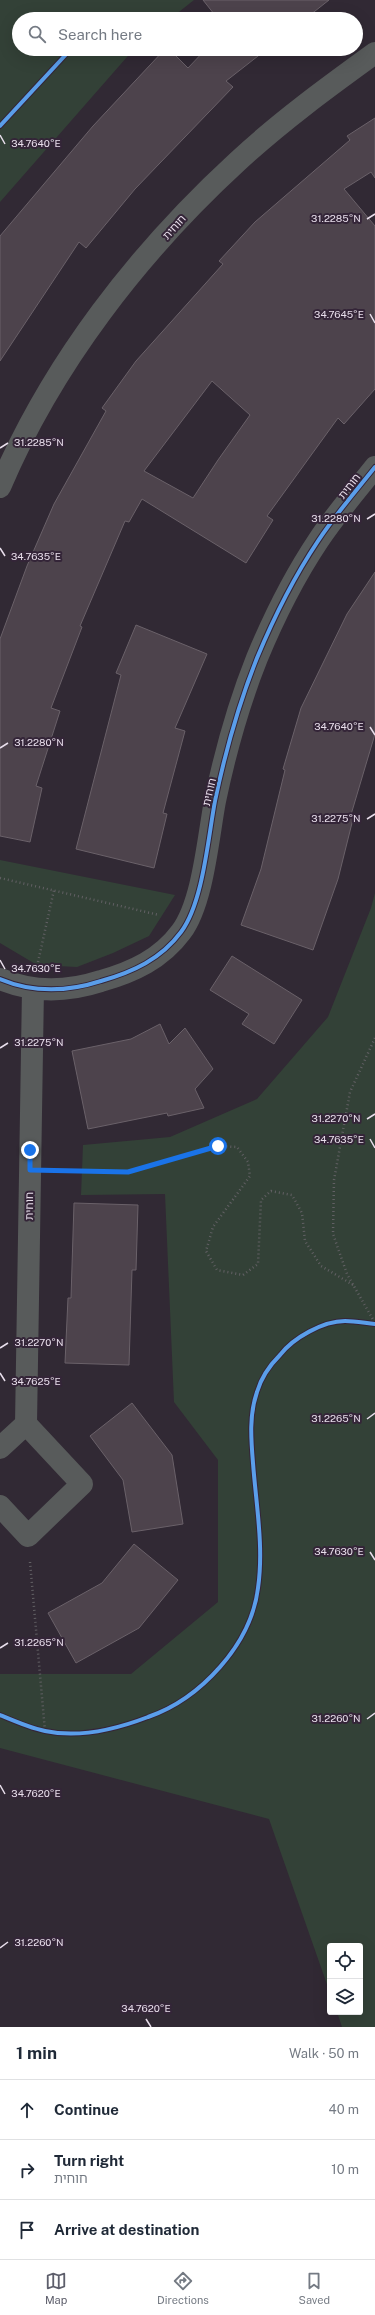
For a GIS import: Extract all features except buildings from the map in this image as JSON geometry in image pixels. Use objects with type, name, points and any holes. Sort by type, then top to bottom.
[{"type":"street","name":"חוחית","points":[[0,487],[15,452],[52,387],[87,332],[129,276],[237,162],[315,96],[375,53]]},
{"type":"street","name":"חוחית","points":[[0,979],[13,984],[47,990],[84,987],[126,974],[155,959],[182,931],[195,903],[216,800],[236,718],[257,658],[282,601],[319,540],[375,467]]},
{"type":"street","name":"חוחית","points":[[26,1424],[33,988]]},
{"type":"street","points":[[0,1448],[26,1424],[82,1484],[28,1536],[0,1506]]},
{"type":"path","points":[[0,878],[186,921]]},
{"type":"path","points":[[33,988],[54,890]]},
{"type":"path","points":[[369,1323],[375,1323],[347,1274],[333,1234],[334,1180],[350,1092],[375,1038]]},
{"type":"path","points":[[30,1170],[128,1172],[218,1146],[237,1147],[248,1162],[250,1176],[213,1227],[206,1251],[218,1270],[243,1275],[258,1264],[261,1200],[271,1191],[292,1195],[302,1213],[305,1241],[321,1266],[354,1286]]},
{"type":"path","points":[[28,1536],[45,1731]]},
{"type":"path","points":[[37,1729],[51,1732]]},
{"type":"green space","points":[[0,0],[194,0],[179,12],[12,12],[12,56],[128,56],[0,202]]},
{"type":"green space","points":[[0,860],[175,895],[149,936],[113,953],[77,967],[37,965],[0,943]]},
{"type":"green space","points":[[375,893],[375,2027],[342,2027],[338,2015],[363,2015],[363,1943],[327,1943],[327,1984],[269,1819],[0,1748],[0,1674],[131,1674],[218,1602],[218,1460],[174,1402],[165,1194],[81,1195],[83,1145],[170,1137],[257,1099],[328,1017],[371,908]]},
{"type":"cycle path","points":[[0,126],[65,56]]},
{"type":"cycle path","points":[[0,979],[12,984],[37,989],[63,989],[88,985],[135,969],[146,963],[165,950],[181,932],[195,904],[200,888],[215,801],[223,765],[238,710],[257,658],[270,627],[309,555],[331,522],[375,467]]},
{"type":"cycle path","points":[[0,1715],[34,1728],[58,1733],[84,1733],[110,1729],[148,1717],[167,1709],[204,1683],[220,1667],[234,1649],[245,1630],[253,1609],[258,1588],[260,1573],[260,1541],[251,1427],[254,1401],[263,1377],[269,1367],[286,1349],[300,1337],[318,1327],[336,1322],[349,1321],[375,1324]]},
{"type":"route","points":[[30,1150],[30,1170],[128,1172],[218,1146]]}]
